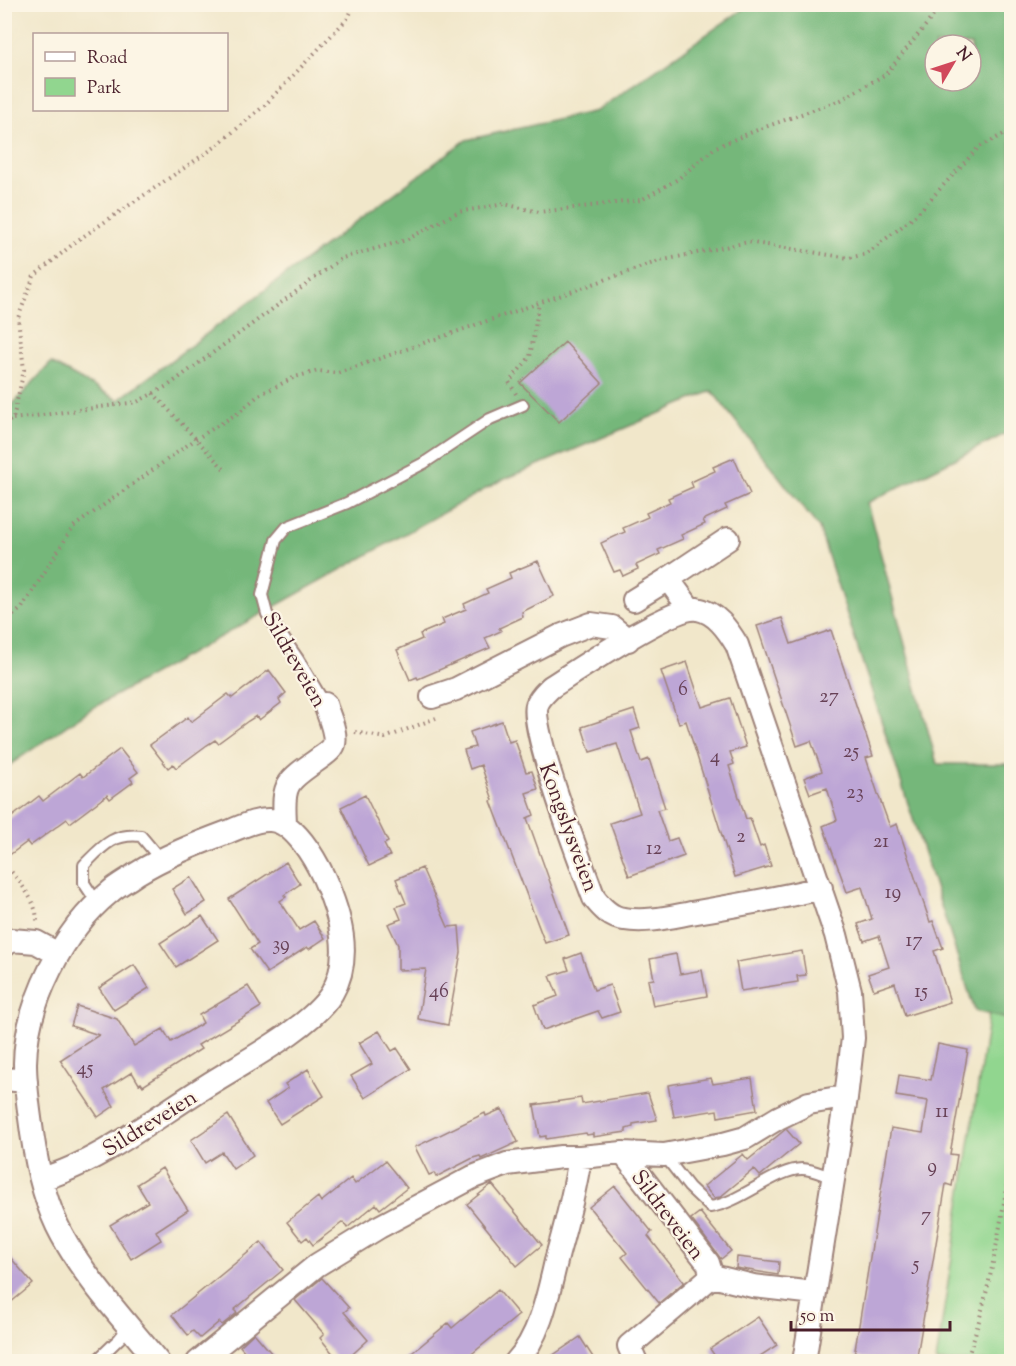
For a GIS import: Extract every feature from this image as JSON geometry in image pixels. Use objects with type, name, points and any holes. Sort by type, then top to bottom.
[{"type":"street","points":[[634,600],[728,539]]},
{"type":"street","points":[[668,579],[690,609],[699,609],[722,622],[737,645],[821,888],[850,991],[853,1038],[846,1098],[804,1362]]},
{"type":"street","name":"Kongslysveien","points":[[690,609],[676,613],[551,687],[537,705],[536,716],[543,751],[594,898],[612,915],[623,919],[653,920],[770,900],[821,888]]},
{"type":"street","points":[[432,697],[456,689],[560,636],[591,624],[612,627],[628,640]]},
{"type":"street","name":"Sildreveien","points":[[41,1179],[59,1174],[98,1154],[192,1095],[303,1024],[332,994],[344,962],[344,946],[332,900],[310,852],[285,825],[285,793],[289,784],[303,769],[328,753],[334,744],[333,728],[325,704]]},
{"type":"street","points":[[158,1362],[99,1289],[63,1238],[41,1179],[15,1080],[26,1047],[35,1007],[58,954],[69,937],[110,892],[160,860],[182,850],[253,823],[272,819],[285,825]]},
{"type":"street","points":[[4,945],[11,940],[36,942],[58,954]]},
{"type":"street","name":"Sildreveien","points":[[198,1362],[316,1265],[379,1227],[473,1177],[507,1164],[561,1157],[623,1153],[663,1155],[745,1138],[809,1103],[846,1098]]},
{"type":"street","name":"Sildreveien","points":[[623,1153],[708,1263],[712,1276]]},
{"type":"street","points":[[516,1362],[530,1342],[544,1307],[576,1186],[580,1157]]},
{"type":"street","name":"Sildreveien","points":[[712,1276],[753,1286],[815,1293]]},
{"type":"street","name":"Sildreveien","points":[[636,1362],[629,1346],[712,1276]]},
{"type":"lane","name":"Sildreveien","points":[[325,704],[298,658],[267,614],[262,595],[276,540],[287,527],[347,503],[424,463],[490,419],[523,405]]},
{"type":"lane","points":[[98,904],[84,883],[84,865],[107,843],[127,834],[141,836],[160,860]]},
{"type":"lane","points":[[663,1155],[689,1187],[710,1207],[727,1203],[784,1174],[800,1169],[834,1178]]},
{"type":"lane","points":[[95,1362],[119,1340],[129,1326]]},
{"type":"path","points":[[13,419],[24,370],[18,318],[34,276],[78,240],[215,147],[264,106],[348,18],[355,4]]},
{"type":"path","points":[[4,424],[13,419],[137,402],[169,385],[342,258],[406,240],[458,212],[504,204],[539,212],[641,200],[678,179],[716,147],[841,100],[886,74],[943,4]]},
{"type":"path","points":[[4,623],[22,608],[73,527],[196,439],[238,413],[259,395],[295,377],[318,371],[338,373],[659,261],[748,242],[849,258],[866,254],[913,218],[979,147],[1011,130]]},
{"type":"path","points":[[523,405],[509,382],[530,357],[538,303]]},
{"type":"path","points":[[153,393],[224,469]]},
{"type":"path","points":[[4,862],[27,893],[37,913],[36,942]]},
{"type":"path","points":[[966,1362],[980,1323],[995,1255],[1011,1152]]},
{"type":"green space","points":[[749,5],[1011,5],[1011,431],[867,503],[937,764],[1011,764],[1012,991],[1008,1019],[975,1011],[819,528],[712,391],[498,482],[91,709],[5,768],[5,410],[51,363],[118,400],[466,140],[596,111]]},
{"type":"green space","points":[[1011,991],[1011,1361],[936,1362],[989,1014],[1008,1018]]},
{"type":"building","points":[[565,342],[602,383],[559,422],[520,383]]},
{"type":"building","points":[[734,458],[750,494],[725,505],[727,509],[703,520],[705,524],[681,535],[683,539],[658,550],[660,554],[636,565],[638,569],[623,576],[620,570],[614,572],[601,543],[625,532],[623,528],[648,517],[646,513],[670,502],[668,498],[693,487],[691,482],[715,471],[713,467]]},
{"type":"building","points":[[538,561],[554,596],[522,612],[523,617],[499,628],[501,631],[485,638],[490,648],[418,679],[417,677],[410,680],[397,650],[422,639],[420,634],[444,624],[442,619],[466,609],[464,604],[488,593],[486,589],[511,578],[509,573]]},
{"type":"building","points":[[782,618],[791,644],[831,630],[873,756],[866,758],[878,794],[890,827],[897,824],[930,922],[933,921],[943,948],[934,951],[950,1002],[905,1016],[895,983],[874,990],[868,974],[889,967],[879,936],[864,941],[858,924],[872,919],[862,887],[847,892],[823,826],[837,820],[827,788],[810,794],[804,778],[822,771],[811,741],[797,746],[757,626]]},
{"type":"building","points":[[687,662],[702,707],[730,698],[746,747],[730,752],[734,764],[729,766],[746,819],[750,818],[760,847],[764,845],[771,866],[735,877],[686,721],[679,724],[661,671]]},
{"type":"building","points":[[269,670],[286,693],[279,699],[281,703],[259,720],[256,716],[218,743],[215,740],[176,768],[173,764],[168,768],[150,745],[188,717],[191,722],[228,694],[232,698]]},
{"type":"building","points":[[634,710],[640,728],[631,731],[641,762],[649,759],[665,808],[657,810],[668,841],[677,838],[684,856],[629,876],[610,823],[640,813],[617,744],[590,752],[582,727]]},
{"type":"building","points":[[502,721],[509,742],[515,740],[526,772],[532,771],[538,789],[526,793],[534,815],[527,818],[569,935],[545,943],[491,801],[493,800],[481,765],[470,769],[464,750],[475,747],[470,732]]},
{"type":"building","points":[[120,749],[138,772],[130,778],[133,782],[110,799],[107,795],[70,823],[67,819],[30,846],[27,842],[4,859],[4,823],[39,796],[43,801],[80,773],[83,777]]},
{"type":"building","points":[[365,795],[388,842],[384,844],[390,856],[369,866],[341,807]]},
{"type":"building","points":[[286,862],[300,884],[284,895],[286,897],[280,901],[299,930],[314,921],[325,938],[267,973],[250,949],[258,944],[229,899]]},
{"type":"building","points":[[422,868],[448,927],[459,926],[461,952],[448,1025],[418,1019],[426,969],[398,970],[398,945],[388,924],[401,919],[396,907],[406,903],[396,879]]},
{"type":"building","points":[[191,877],[206,902],[187,914],[172,889]]},
{"type":"building","points":[[202,916],[218,940],[176,967],[160,943]]},
{"type":"building","points":[[802,951],[806,975],[797,976],[798,982],[741,991],[736,962]]},
{"type":"building","points":[[581,953],[594,990],[610,985],[620,1012],[602,1018],[598,1011],[543,1030],[534,1005],[558,996],[550,976],[569,970],[565,959]]},
{"type":"building","points":[[676,954],[680,974],[702,970],[707,996],[653,1006],[648,980],[654,979],[650,959]]},
{"type":"building","points":[[134,965],[149,988],[114,1010],[99,988]]},
{"type":"building","points":[[248,986],[261,1007],[198,1045],[201,1049],[143,1086],[139,1084],[132,1072],[104,1090],[114,1106],[98,1117],[60,1060],[99,1035],[71,1026],[77,1006],[117,1019],[134,1046],[163,1029],[171,1042],[203,1023],[199,1015]]},
{"type":"building","points":[[379,1031],[392,1051],[397,1048],[411,1069],[365,1098],[351,1076],[372,1064],[359,1043]]},
{"type":"building","points":[[938,1044],[968,1050],[950,1154],[957,1155],[952,1186],[946,1184],[916,1362],[888,1362],[854,1356],[891,1128],[923,1133],[928,1101],[896,1096],[899,1075],[931,1080]]},
{"type":"building","points":[[308,1069],[324,1096],[280,1124],[266,1103],[288,1088],[285,1084]]},
{"type":"building","points":[[711,1078],[713,1084],[752,1078],[757,1110],[718,1117],[717,1110],[674,1117],[668,1085]]},
{"type":"building","points":[[648,1093],[657,1120],[633,1124],[633,1127],[626,1129],[626,1132],[593,1137],[593,1134],[587,1135],[586,1133],[546,1139],[546,1136],[540,1137],[534,1105],[581,1098],[582,1104]]},
{"type":"building","points":[[502,1109],[518,1142],[481,1159],[480,1156],[473,1158],[436,1177],[434,1173],[429,1175],[415,1147],[485,1113],[486,1116]]},
{"type":"building","points":[[228,1115],[253,1155],[233,1169],[222,1152],[205,1163],[191,1140]]},
{"type":"building","points":[[786,1129],[799,1144],[760,1176],[754,1169],[720,1197],[714,1198],[704,1186],[743,1154],[748,1160]]},
{"type":"building","points":[[385,1161],[407,1188],[380,1209],[376,1204],[347,1228],[343,1222],[313,1245],[307,1237],[302,1241],[287,1222],[318,1197],[321,1202],[351,1178],[355,1184]]},
{"type":"building","points":[[162,1168],[188,1210],[156,1231],[161,1240],[131,1259],[110,1225],[148,1202],[137,1184]]},
{"type":"building","points":[[492,1184],[542,1245],[517,1266],[467,1204]]},
{"type":"building","points":[[615,1186],[652,1232],[648,1236],[684,1282],[659,1303],[622,1257],[627,1253],[589,1207]]},
{"type":"building","points":[[700,1212],[731,1251],[721,1259],[691,1219]]},
{"type":"building","points":[[261,1242],[283,1270],[234,1310],[237,1313],[222,1325],[219,1322],[200,1338],[193,1331],[188,1335],[172,1315]]},
{"type":"building","points":[[4,1250],[33,1284],[4,1308]]},
{"type":"building","points":[[737,1257],[779,1262],[778,1275],[736,1268]]},
{"type":"building","points":[[322,1278],[349,1308],[344,1312],[368,1340],[344,1362],[340,1362],[320,1338],[324,1334],[295,1300]]},
{"type":"building","points":[[498,1290],[519,1315],[462,1362],[401,1362],[448,1323],[452,1328]]},
{"type":"building","points":[[758,1317],[777,1345],[751,1362],[719,1362],[710,1349]]},
{"type":"building","points":[[254,1333],[279,1362],[253,1362],[240,1346]]},
{"type":"building","points":[[580,1337],[596,1362],[543,1362]]}]
